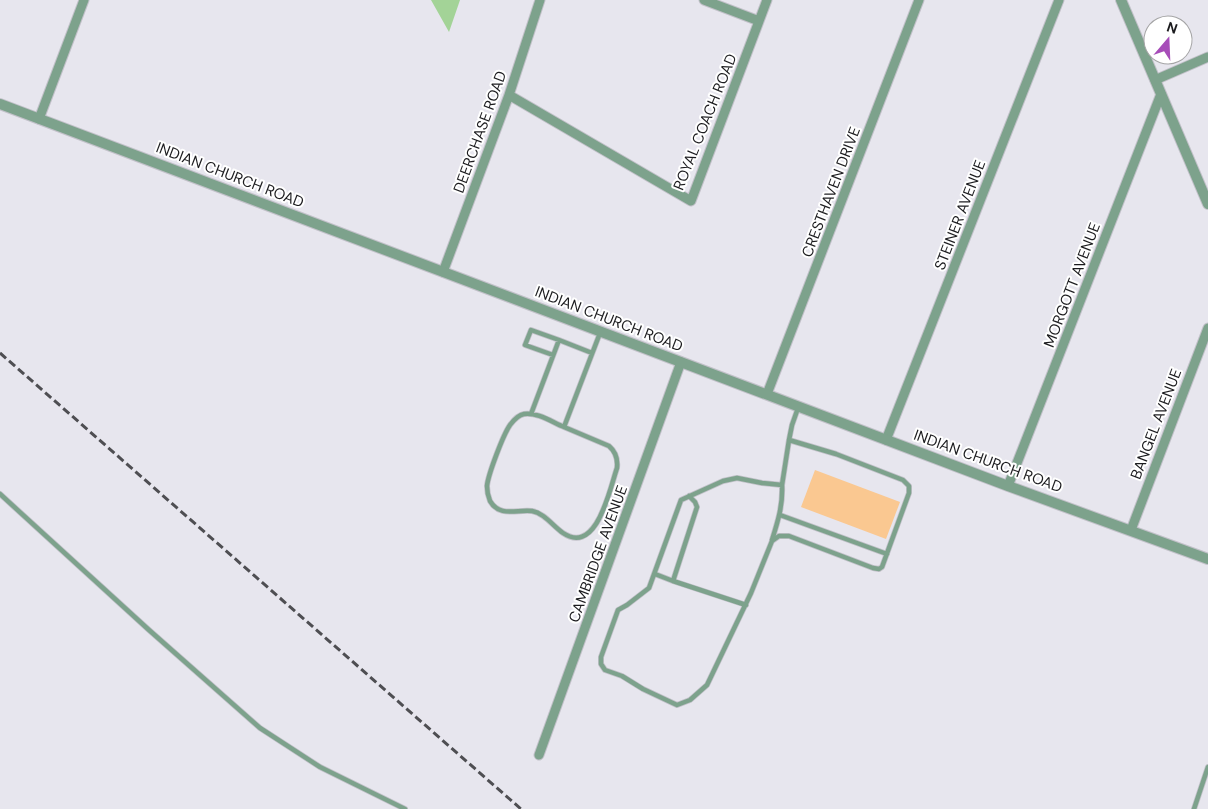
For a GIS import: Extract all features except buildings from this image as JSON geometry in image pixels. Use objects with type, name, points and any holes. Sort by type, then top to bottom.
[{"type":"street","points":[[39,119],[84,0]]},
{"type":"street","name":"DEERCHASE ROAD","points":[[443,272],[509,95],[540,0]]},
{"type":"street","points":[[704,0],[759,21]]},
{"type":"street","name":"ROYAL COACH ROAD","points":[[509,95],[690,201],[767,0]]},
{"type":"street","name":"CRESTHAVEN DRIVE","points":[[767,394],[919,0]]},
{"type":"street","name":"STEINER AVENUE","points":[[886,440],[1059,0]]},
{"type":"street","points":[[1121,0],[1208,204]]},
{"type":"street","points":[[1155,80],[1208,57]]},
{"type":"street","name":"MORGOTT AVENUE","points":[[1008,486],[1161,94]]},
{"type":"street","name":"INDIAN CHURCH ROAD","points":[[0,104],[1008,486],[1208,559]]},
{"type":"street","name":"BANGEL AVENUE","points":[[1130,530],[1208,328]]},
{"type":"street","name":"CAMBRIDGE AVENUE","points":[[539,755],[681,362]]},
{"type":"lane","points":[[553,355],[526,345],[531,330],[592,352]]},
{"type":"lane","points":[[564,427],[601,332]]},
{"type":"lane","points":[[531,414],[559,340]]},
{"type":"lane","points":[[782,485],[737,478],[723,481],[681,500],[649,588],[618,610],[601,657],[601,664],[606,670],[622,676],[678,705],[690,700],[707,685],[746,605],[772,541],[780,515],[782,485],[792,425],[799,406]]},
{"type":"lane","points":[[535,414],[564,427],[609,446],[614,450],[618,461],[596,526],[587,534],[575,537],[564,534],[533,511],[505,512],[499,510],[488,497],[488,481],[507,430],[519,416],[535,414]]},
{"type":"lane","points":[[772,541],[779,536],[789,536],[879,569],[887,554],[909,493],[909,486],[904,480],[853,460],[789,440]]},
{"type":"lane","points":[[0,494],[260,728],[320,766],[405,809]]},
{"type":"lane","points":[[673,581],[697,508],[696,502],[689,496]]},
{"type":"lane","points":[[780,515],[887,554]]},
{"type":"lane","points":[[654,574],[746,605]]},
{"type":"lane","points":[[1194,809],[1208,767]]},
{"type":"green space","points":[[431,0],[460,0],[449,32]]},
{"type":"railway","points":[[0,353],[521,809]]}]
